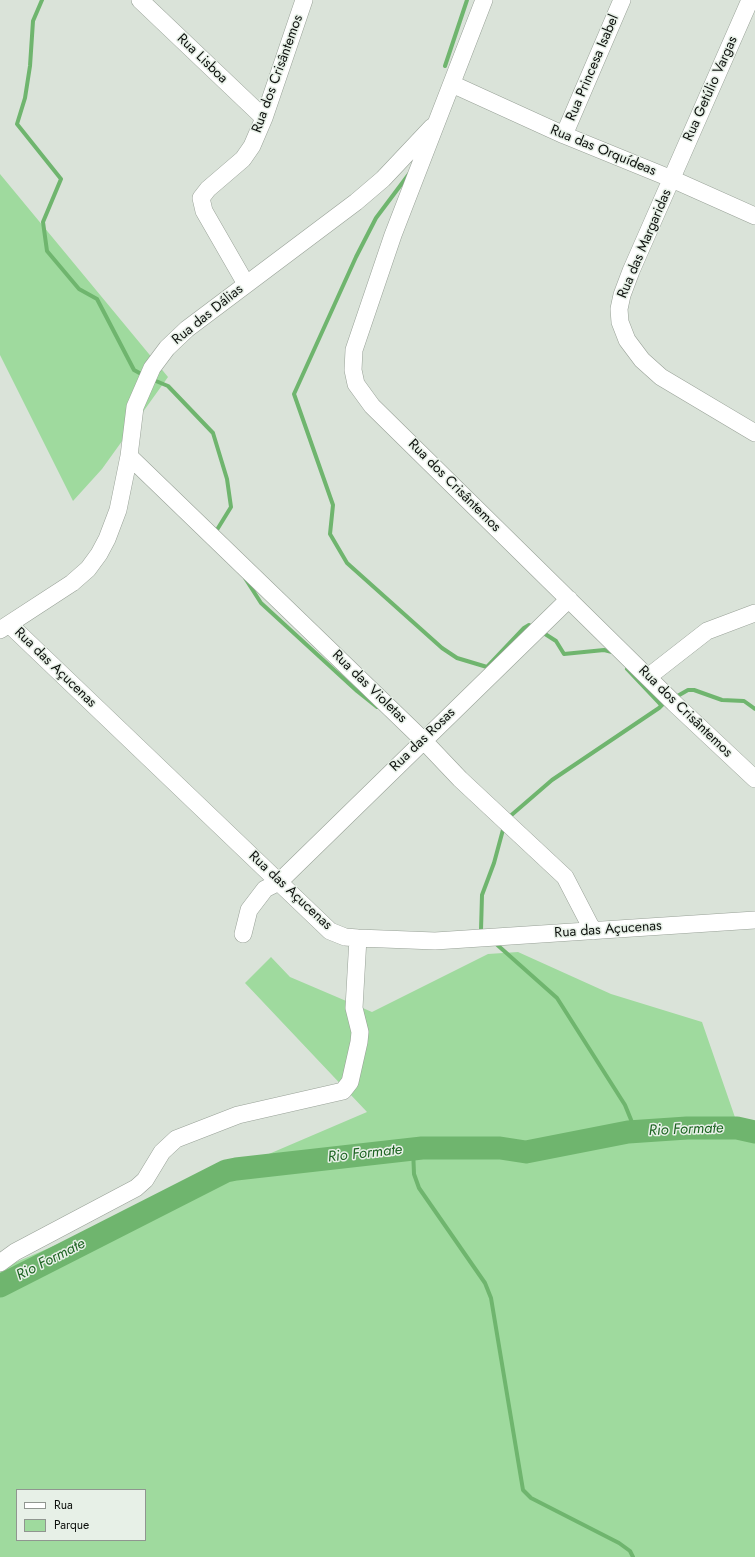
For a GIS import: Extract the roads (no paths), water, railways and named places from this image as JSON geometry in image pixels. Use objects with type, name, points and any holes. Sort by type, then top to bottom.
[{"type":"street","name":"Rua Lisboa","points":[[140,0],[264,118]]},
{"type":"street","name":"Rua dos Crisântemos","points":[[246,284],[204,211],[201,198],[208,189],[243,158],[252,146],[264,118],[304,0]]},
{"type":"street","name":"Rua dos Crisântemos","points":[[484,0],[394,235],[354,350],[353,370],[356,384],[372,406],[648,677],[755,779]]},
{"type":"street","name":"Rua Princesa Isabel","points":[[564,136],[622,0]]},
{"type":"street","name":"Rua Getúlio Vargas","points":[[672,179],[750,0]]},
{"type":"street","name":"Rua das Orquídeas","points":[[451,88],[564,136],[672,179],[755,216]]},
{"type":"street","name":"Rua das Dálias","points":[[4,627],[72,583],[88,569],[100,554],[118,510],[129,456],[135,408],[152,368],[167,348],[187,329],[356,202],[383,179],[438,121]]},
{"type":"street","name":"Rua das Margaridas","points":[[672,179],[622,295],[619,309],[620,322],[627,340],[642,360],[661,377],[755,434]]},
{"type":"street","name":"Rua das Violetas","points":[[129,456],[423,740],[460,779],[565,877],[593,931]]},
{"type":"street","name":"Rua das Rosas","points":[[243,934],[249,910],[266,889],[279,882],[569,599]]},
{"type":"street","points":[[648,677],[707,631],[755,613]]},
{"type":"street","name":"Rua das Açucenas","points":[[4,627],[330,931],[345,937],[435,941],[755,920]]},
{"type":"street","points":[[0,1263],[15,1252],[136,1188],[145,1180],[162,1152],[176,1139],[238,1115],[343,1092],[350,1082],[360,1032],[354,1008],[358,938]]},
{"type":"waterway","points":[[42,0],[33,21],[30,66],[25,98],[17,124],[61,179],[43,222],[47,251],[79,289],[97,299],[134,370],[145,376]]},
{"type":"waterway","points":[[445,66],[467,0]]},
{"type":"waterway","points":[[409,174],[376,218],[356,257],[294,394],[333,505],[330,534],[347,563],[442,648],[457,658],[487,667],[524,628],[529,625],[534,628]]},
{"type":"waterway","points":[[151,379],[168,386],[213,433],[227,479],[231,507],[215,533]]},
{"type":"waterway","points":[[245,578],[261,603],[357,691],[377,707]]},
{"type":"waterway","points":[[542,632],[556,641],[564,654],[604,650],[612,652]]},
{"type":"waterway","points":[[627,669],[661,705]]},
{"type":"waterway","points":[[674,698],[688,690],[694,690],[722,700],[744,701],[755,709]]},
{"type":"waterway","points":[[508,818],[552,780],[663,704]]},
{"type":"waterway","points":[[483,932],[481,930],[482,895],[494,863],[504,826]]},
{"type":"waterway","points":[[494,942],[557,998],[625,1105],[636,1132]]},
{"type":"waterway","name":"Rio Formate","points":[[0,1286],[226,1171],[422,1148],[500,1148],[526,1152],[628,1132],[687,1128],[737,1128],[755,1132]]},
{"type":"waterway","points":[[413,1149],[414,1174],[419,1188],[485,1283],[491,1298],[523,1490],[531,1498],[619,1543],[630,1551],[633,1557]]}]
